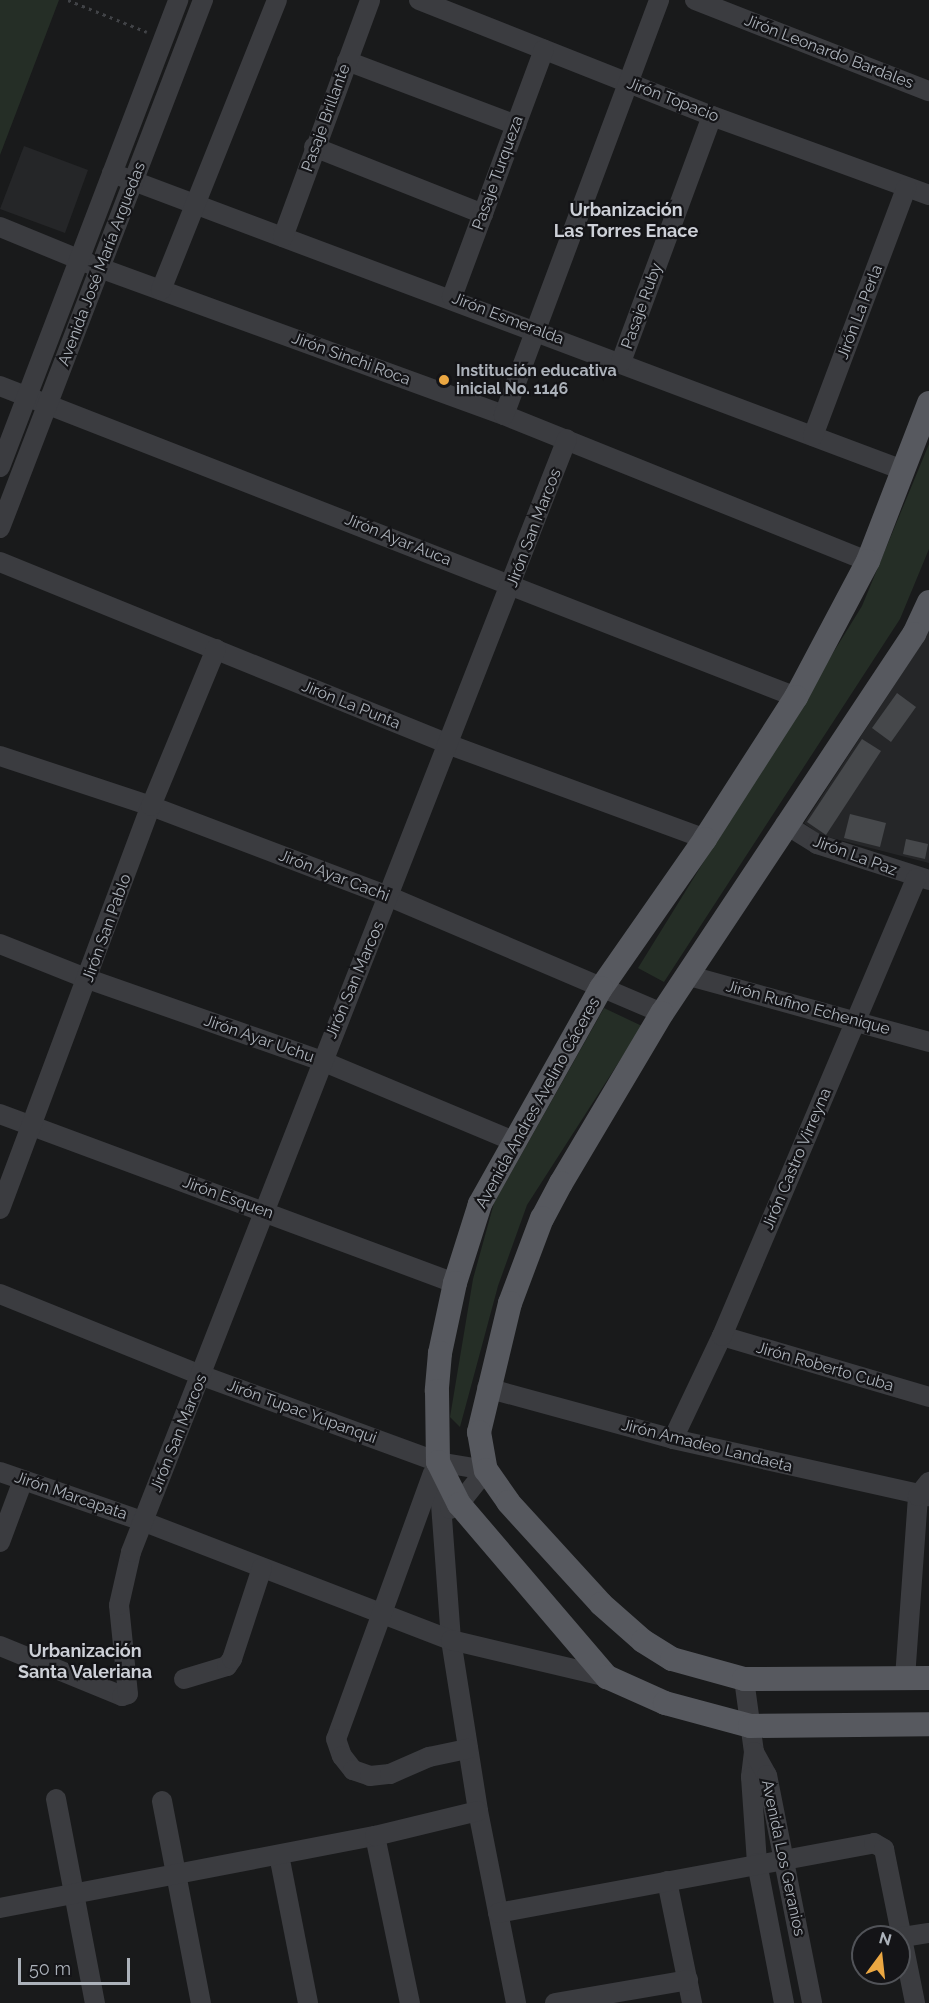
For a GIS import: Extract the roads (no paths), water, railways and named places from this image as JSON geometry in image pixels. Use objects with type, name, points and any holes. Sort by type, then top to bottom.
[{"type":"main road","name":"Avenida Andres Avelino Cáceres","points":[[929,403],[868,561],[796,697],[705,839],[601,988],[480,1204],[455,1283],[440,1353],[438,1462],[451,1508],[607,1677],[665,1703],[750,1726],[929,1724]]},
{"type":"main road","points":[[929,602],[914,634],[785,824],[662,1013],[542,1218],[510,1303],[479,1432],[486,1470],[551,1550],[643,1641],[672,1659],[744,1678],[929,1678]]},
{"type":"street","name":"Avenida José María Arguedas","points":[[0,467],[178,0]]},
{"type":"street","name":"Avenida José María Arguedas","points":[[0,528],[203,0]]},
{"type":"street","points":[[161,290],[277,0]]},
{"type":"street","name":"Pasaje Brillante","points":[[283,237],[314,147],[370,0]]},
{"type":"street","name":"Jirón Topacio","points":[[419,0],[712,116],[929,195]]},
{"type":"street","points":[[504,415],[659,0]]},
{"type":"street","name":"Jirón Leonardo Bardales","points":[[695,0],[929,91]]},
{"type":"street","name":"Pasaje Turqueza","points":[[452,297],[544,50]]},
{"type":"street","points":[[347,61],[516,125]]},
{"type":"street","name":"Pasaje Ruby","points":[[621,362],[712,116]]},
{"type":"street","points":[[314,147],[483,214]]},
{"type":"street","name":"Jirón Esmeralda","points":[[112,172],[195,205],[452,297],[903,470]]},
{"type":"street","name":"Jirón La Perla","points":[[813,436],[906,188]]},
{"type":"street","name":"Jirón Sinchi Roca","points":[[0,227],[100,268],[567,439],[868,561]]},
{"type":"street","name":"Jirón Ayar Auca","points":[[0,386],[48,402],[796,697]]},
{"type":"street","name":"Jirón San Marcos","points":[[0,1646],[125,1696],[129,1691],[119,1605],[142,1521],[203,1376],[263,1211],[450,746],[567,439]]},
{"type":"street","name":"Jirón La Punta","points":[[0,562],[450,746],[705,839]]},
{"type":"street","name":"Jirón San Pablo","points":[[0,1209],[151,806],[216,649]]},
{"type":"street","name":"Jirón Ayar Cachi","points":[[0,756],[151,806],[390,897],[662,1013]]},
{"type":"street","name":"Jirón La Paz","points":[[785,824],[817,844],[923,879]]},
{"type":"street","name":"Jirón Castro Virreyna","points":[[673,1439],[722,1336],[856,1020],[923,879]]},
{"type":"street","name":"Jirón Ayar Uchu","points":[[0,944],[88,979],[322,1061],[516,1142]]},
{"type":"street","name":"Jirón Rufino Echenique","points":[[686,975],[856,1020],[929,1042]]},
{"type":"street","name":"Jirón Esquen","points":[[0,1114],[455,1283]]},
{"type":"street","name":"Jirón Tupac Yupanqui","points":[[0,1294],[203,1376],[438,1462],[486,1470]]},
{"type":"street","name":"Jirón Roberto Cuba","points":[[722,1336],[929,1397]]},
{"type":"street","name":"Jirón Amadeo Landaeta","points":[[488,1388],[673,1439],[925,1491]]},
{"type":"street","points":[[438,1462],[380,1614],[336,1739],[342,1756],[353,1770],[370,1776],[390,1774],[429,1757],[468,1749]]},
{"type":"street","points":[[486,1470],[451,1508],[451,1640],[478,1812],[516,2003]]},
{"type":"street","name":"Jirón Marcapata","points":[[0,1472],[142,1521],[451,1640],[607,1677]]},
{"type":"street","points":[[0,1542],[23,1480]]},
{"type":"street","points":[[905,1678],[925,1491]]},
{"type":"street","points":[[184,1679],[227,1666],[232,1659],[262,1568]]},
{"type":"street","points":[[744,1678],[754,1752]]},
{"type":"street","name":"Avenida Los Geranios","points":[[754,1752],[767,1775],[812,2003]]},
{"type":"street","name":"Avenida Los Geranios","points":[[754,1752],[751,1777],[757,1863],[784,2003]]},
{"type":"street","points":[[56,1799],[72,1893],[95,2003]]},
{"type":"street","points":[[162,1801],[201,2003]]},
{"type":"street","points":[[0,1908],[176,1871],[279,1855],[375,1836],[478,1812]]},
{"type":"street","points":[[375,1836],[410,2003]]},
{"type":"street","points":[[498,1913],[757,1863],[880,1845],[900,1925]]},
{"type":"street","points":[[279,1855],[308,2003]]},
{"type":"street","points":[[667,1881],[692,2003]]},
{"type":"street","points":[[911,1936],[929,1933]]},
{"type":"street","points":[[555,2003],[688,1980]]},
{"type":"street","points":[[911,1981],[915,2003]]},
{"type":"place","name":"Institución educativa inicial No. 1146","points":[[444,380]]},
{"type":"district","name":"Urbanización Las Torres Enace","points":[[626,221]]},
{"type":"district","name":"Urbanización Santa Valeriana","points":[[85,1662]]}]
